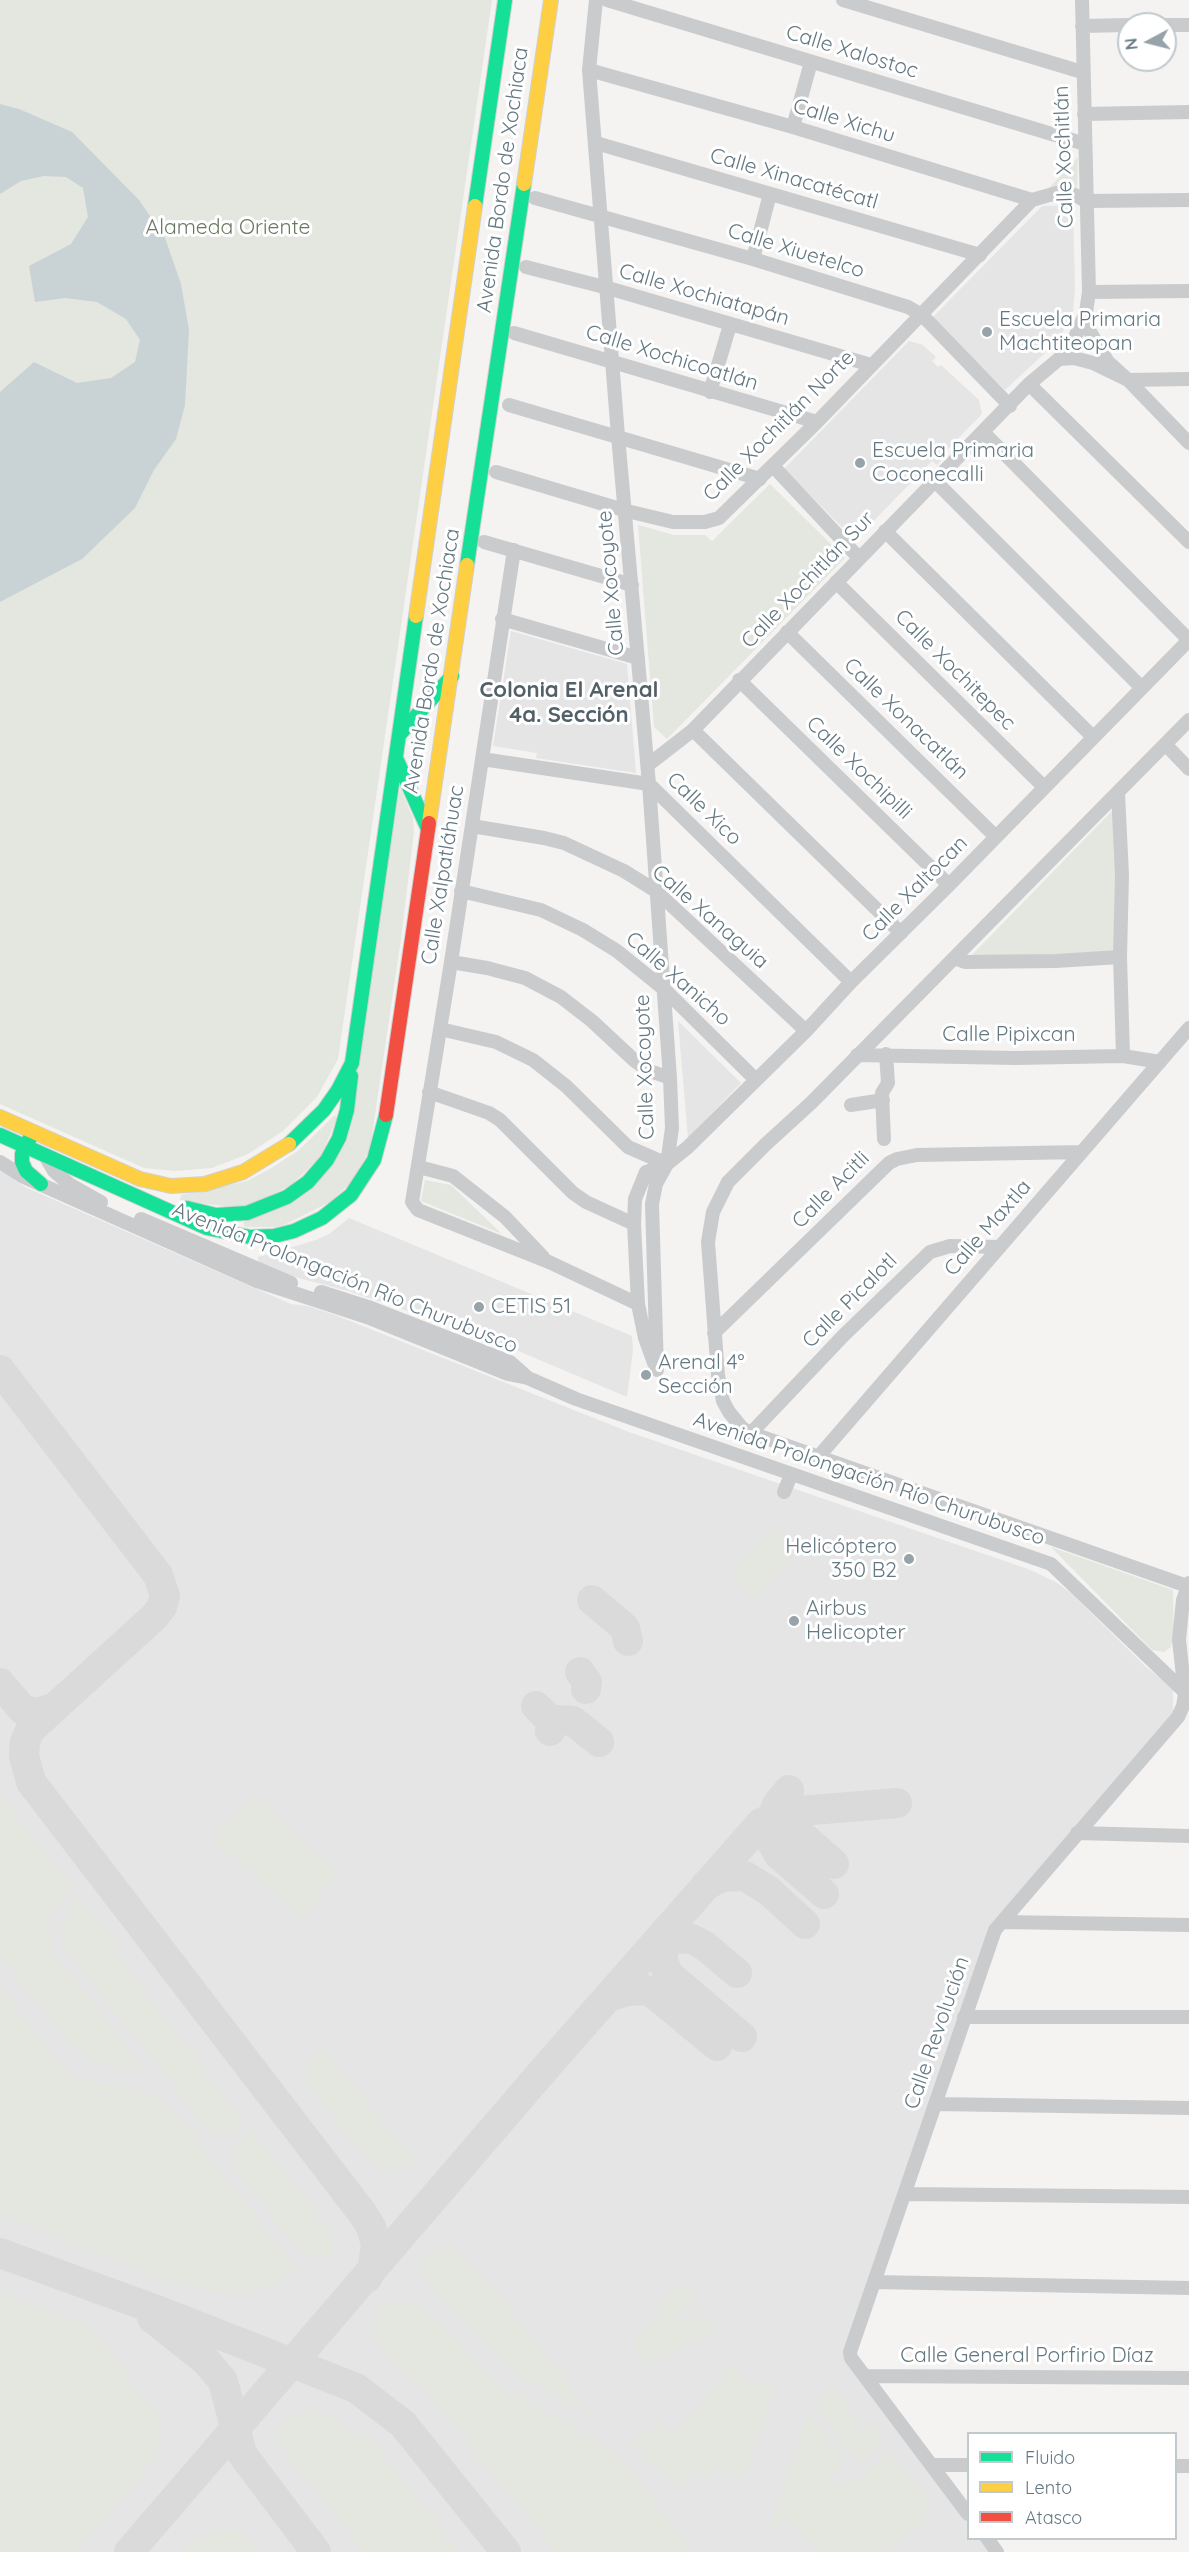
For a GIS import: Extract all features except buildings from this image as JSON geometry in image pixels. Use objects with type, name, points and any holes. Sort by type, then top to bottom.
[{"type":"main road","name":"Avenida Bordo de Xochiaca","points":[[140,1179],[182,1186],[205,1184],[243,1172],[266,1160],[314,1123],[338,1090],[352,1063],[505,0]]},
{"type":"main road","name":"Avenida Bordo de Xochiaca","points":[[0,1135],[207,1228],[236,1235],[259,1237],[282,1234],[322,1218],[351,1195],[374,1160],[385,1121],[550,0]]},
{"type":"main road","points":[[399,735],[452,676]]},
{"type":"main road","points":[[396,758],[427,827]]},
{"type":"main road","points":[[0,1117],[140,1179],[179,1205],[207,1214],[237,1215],[266,1207],[287,1197],[308,1182],[318,1171],[339,1138],[347,1110],[352,1063]]},
{"type":"main road","points":[[32,1132],[22,1154],[23,1165],[41,1184]]},
{"type":"main road","points":[[89,1197],[90,1184],[98,1179]]},
{"type":"main road","points":[[236,1235],[237,1215]]},
{"type":"street","name":"Calle Xocoyote","points":[[596,0],[589,70],[597,143],[618,436],[627,511],[648,765],[670,1078],[672,1128],[667,1164],[656,1184],[652,1204],[657,1370],[645,1338],[638,1304],[635,1199],[646,1172],[667,1164]]},
{"type":"street","name":"Calle Xalostoc","points":[[607,0],[1085,144]]},
{"type":"street","points":[[843,0],[1082,72]]},
{"type":"street","name":"Calle Xochitlán","points":[[1082,0],[1089,292],[1086,312]]},
{"type":"street","points":[[1082,26],[1117,26]]},
{"type":"street","points":[[793,127],[811,62]]},
{"type":"street","name":"Calle Xichu","points":[[589,70],[793,127],[1032,200]]},
{"type":"street","points":[[1084,114],[1189,112]]},
{"type":"street","name":"Calle Xinacatécatl","points":[[597,143],[980,255]]},
{"type":"street","points":[[1032,200],[1060,192],[1075,195],[1086,201],[1189,200]]},
{"type":"street","points":[[753,259],[770,194]]},
{"type":"street","name":"Calle Xiuetelco","points":[[535,198],[753,259],[908,308],[921,315],[1010,406]]},
{"type":"street","name":"Calle Xochitlán Norte","points":[[496,472],[627,511],[673,522],[705,522],[719,518],[817,422],[1032,200]]},
{"type":"street","name":"Calle Xochiatapán","points":[[526,267],[608,288],[871,365]]},
{"type":"street","points":[[1089,292],[1189,291]]},
{"type":"street","points":[[1086,312],[1089,330],[1108,363],[1128,380],[1189,443]]},
{"type":"street","name":"Calle Xochitlán Sur","points":[[648,765],[693,730],[739,680],[1010,406],[1029,384],[1059,359],[1073,342],[1086,312]]},
{"type":"street","points":[[710,392],[730,325]]},
{"type":"street","name":"Calle Xochicoatlán","points":[[514,333],[817,422]]},
{"type":"street","points":[[1059,359],[1074,358],[1093,363],[1128,380],[1189,379]]},
{"type":"street","points":[[1029,384],[1189,542]]},
{"type":"street","points":[[509,405],[760,479]]},
{"type":"street","points":[[983,432],[1189,640]]},
{"type":"street","points":[[773,466],[859,558]]},
{"type":"street","points":[[935,481],[1142,688]]},
{"type":"street","points":[[885,531],[1093,737]]},
{"type":"street","points":[[484,542],[632,585]]},
{"type":"street","name":"Calle Xalpatláhuac","points":[[514,550],[452,962],[412,1198],[413,1206],[418,1210],[549,1262]]},
{"type":"street","name":"Calle Xochitepec","points":[[836,582],[1044,788]]},
{"type":"street","points":[[502,619],[638,658]]},
{"type":"street","name":"Calle Xonacatlán","points":[[787,632],[996,837]]},
{"type":"street","name":"Calle Xaltocan","points":[[667,1164],[688,1147],[806,1031],[851,982],[1189,640]]},
{"type":"street","name":"Calle Xochipilli","points":[[739,680],[949,885]]},
{"type":"street","points":[[1187,1695],[1180,1662],[1188,1585],[751,1433],[736,1421],[723,1401],[718,1375],[708,1242],[712,1218],[728,1182],[811,1103],[1189,720]]},
{"type":"street","points":[[693,730],[901,933]]},
{"type":"street","points":[[1165,744],[1189,769]]},
{"type":"street","name":"Calle Xico","points":[[482,759],[649,784],[851,982]]},
{"type":"street","points":[[1118,793],[1122,882],[1120,957],[1123,1056]]},
{"type":"street","name":"Calle Xanaguia","points":[[472,826],[564,843],[624,872],[656,891],[806,1031]]},
{"type":"street","name":"Calle Xanicho","points":[[461,891],[541,910],[563,919],[617,951],[664,989],[756,1080]]},
{"type":"street","points":[[954,958],[965,962],[1056,962],[1120,957]]},
{"type":"street","points":[[452,962],[488,968],[525,978],[561,997],[647,1070],[670,1078]]},
{"type":"street","name":"Calle Maxtla","points":[[819,1456],[1189,1028]]},
{"type":"street","points":[[440,1029],[496,1042],[524,1055],[566,1086],[628,1147],[667,1164]]},
{"type":"street","points":[[884,1139],[882,1090],[888,1081],[886,1054]]},
{"type":"street","name":"Calle Pipixcan","points":[[857,1055],[1015,1058],[1123,1056],[1160,1062]]},
{"type":"street","points":[[429,1092],[489,1113],[500,1120],[573,1193],[586,1202],[634,1224]]},
{"type":"street","points":[[851,1105],[883,1100]]},
{"type":"street","points":[[45,1155],[51,1141]]},
{"type":"street","name":"Calle Acitli","points":[[714,1334],[889,1163],[917,1155],[1082,1152]]},
{"type":"street","name":"Avenida Prolongación Río Churubusco","points":[[45,1155],[54,1171],[89,1197],[284,1281],[371,1308],[510,1362],[528,1378]]},
{"type":"street","name":"Avenida Prolongación Río Churubusco","points":[[0,1162],[41,1184],[257,1281],[368,1317],[508,1374],[528,1378],[576,1399],[1052,1564],[1187,1695]]},
{"type":"street","points":[[418,1167],[453,1176],[504,1217],[549,1262],[638,1304]]},
{"type":"street","name":"Calle Picalotl","points":[[751,1433],[838,1341],[930,1252],[950,1246],[1000,1247]]},
{"type":"street","points":[[784,1492],[791,1475]]},
{"type":"street","name":"Calle Revolución","points":[[967,2511],[850,2354],[991,1939],[1002,1922],[1178,1717],[1187,1695]]},
{"type":"street","points":[[1077,1833],[1189,1836]]},
{"type":"street","points":[[1002,1922],[1189,1925]]},
{"type":"street","points":[[964,2017],[1189,2018]]},
{"type":"street","points":[[935,2104],[1189,2108]]},
{"type":"street","points":[[905,2194],[1189,2197]]},
{"type":"street","points":[[874,2282],[1189,2288]]},
{"type":"street","name":"Calle General Porfirio Díaz","points":[[865,2376],[1189,2378]]},
{"type":"street","points":[[932,2465],[967,2465]]},
{"type":"shaded area","points":[[0,104],[19,109],[72,132],[139,200],[165,238],[181,284],[189,330],[185,405],[176,439],[154,470],[135,508],[82,559],[0,602],[0,392],[34,362],[77,383],[111,378],[135,362],[140,340],[126,319],[97,302],[65,298],[35,302],[29,266],[71,244],[88,217],[83,188],[66,177],[44,176],[21,181],[0,194]]},
{"type":"shaded area","points":[[1073,205],[1075,289],[1073,311],[1058,341],[1005,390],[957,343],[929,321],[1042,206]]},
{"type":"shaded area","name":"Escuela Primaria Coconecalli","points":[[909,341],[923,345],[936,357],[932,361],[938,367],[941,365],[979,400],[982,414],[943,454],[945,456],[937,465],[932,461],[855,540],[784,469]]},
{"type":"shaded area","points":[[511,631],[627,664],[636,773],[536,758],[537,753],[493,746]]},
{"type":"shaded area","points":[[678,1021],[741,1083],[688,1138]]},
{"type":"shaded area","points":[[0,1170],[25,1187],[291,1304],[307,1306],[335,1315],[629,1432],[1028,1569],[1056,1582],[1072,1594],[1146,1667],[1173,1688],[1173,1716],[989,1928],[844,2360],[967,2520],[967,2540],[983,2540],[992,2552],[0,2552]]},
{"type":"shaded area","name":"CETIS 51","points":[[349,1218],[632,1336],[633,1350],[627,1397],[478,1334],[348,1291],[295,1277],[258,1263],[258,1257],[329,1234]]},
{"type":"green space","name":"Alameda Oriente","points":[[0,0],[492,0],[338,1059],[317,1097],[283,1131],[248,1154],[212,1168],[175,1171],[144,1168],[0,1104]]},
{"type":"green space","points":[[1078,157],[1077,192],[1048,189]]},
{"type":"green space","points":[[770,484],[845,558],[667,739],[654,727],[638,525],[674,535],[705,535],[712,541]]},
{"type":"green space","points":[[400,788],[413,818],[414,832],[401,939],[370,1149],[352,1181],[332,1201],[276,1227],[245,1227],[243,1223],[331,1166]]},
{"type":"green space","points":[[1113,810],[1119,954],[971,956]]},
{"type":"green space","points":[[335,1115],[337,1118],[321,1156],[290,1186],[243,1208],[180,1201],[181,1195],[247,1181],[270,1169],[299,1150]]},
{"type":"green space","points":[[425,1180],[451,1185],[502,1234],[421,1201]]},
{"type":"green space","points":[[770,1529],[795,1551],[756,1598],[730,1575]]},
{"type":"green space","points":[[1051,1547],[1173,1590],[1174,1634],[1171,1647],[1164,1652],[1152,1650]]},
{"type":"green space","points":[[0,1795],[72,1887],[51,1914],[48,1924],[52,1951],[144,2070],[94,2062],[73,2049],[0,1955]]},
{"type":"green space","points":[[252,1796],[339,1873],[302,1917],[214,1841]]},
{"type":"green space","points":[[80,1898],[118,1946],[115,1952],[243,2121],[233,2131],[217,2133],[202,2123],[66,1948],[61,1929],[71,1906]]},
{"type":"green space","points":[[0,1986],[73,2078],[145,2092],[165,2103],[176,2113],[296,2270],[270,2286],[233,2293],[212,2291],[168,2281],[0,2214]]},
{"type":"green space","points":[[322,2048],[415,2159],[409,2164],[390,2171],[382,2169],[367,2159],[305,2081],[309,2062]]},
{"type":"green space","points":[[251,2130],[328,2228],[332,2246],[330,2256],[315,2257],[301,2248],[286,2233],[235,2168],[231,2151]]},
{"type":"green space","points":[[440,2247],[452,2248],[492,2285],[595,2420],[580,2409],[524,2379],[504,2362],[428,2283],[422,2267],[428,2254]]},
{"type":"green space","points":[[680,2282],[695,2298],[676,2316],[685,2326],[704,2312],[719,2330],[699,2346],[693,2338],[669,2357],[664,2350],[645,2364],[635,2349],[635,2339]]},
{"type":"green space","points":[[0,2292],[90,2327],[158,2416],[161,2452],[76,2552],[0,2552]]},
{"type":"green space","points":[[400,2302],[425,2308],[504,2389],[571,2425],[615,2455],[633,2474],[694,2552],[556,2552],[430,2396],[394,2362],[370,2333],[378,2315],[392,2303]]},
{"type":"green space","points":[[729,2364],[751,2387],[773,2380],[777,2383],[745,2476],[717,2471],[703,2481],[694,2470],[673,2487],[656,2465],[651,2468],[631,2442],[644,2432],[646,2427],[653,2432],[658,2428],[656,2425],[660,2422],[669,2433],[706,2405],[701,2398],[725,2379],[720,2372]]},
{"type":"green space","points":[[833,2390],[862,2426],[842,2442],[814,2405]]},
{"type":"green space","points":[[317,2410],[372,2442],[459,2552],[364,2552],[273,2436],[290,2418],[304,2411]]},
{"type":"green space","points":[[807,2412],[837,2448],[869,2424],[884,2444],[862,2461],[854,2452],[844,2449],[836,2473],[828,2470],[825,2476],[848,2485],[890,2452],[931,2503],[925,2522],[886,2552],[819,2552],[784,2518],[766,2537]]},
{"type":"green space","points":[[216,2530],[243,2533],[264,2552],[181,2552],[189,2543]]},
{"type":"taxiway","points":[[0,1370],[158,1575],[165,1596],[162,1607],[154,1617],[30,1730],[25,1742],[24,1756],[31,1782],[363,2214],[371,2227],[376,2244],[373,2266],[367,2278]]},
{"type":"taxiway","points":[[592,1600],[625,1628],[628,1641]]},
{"type":"taxiway","points":[[580,1672],[587,1682],[586,1689]]},
{"type":"taxiway","points":[[0,1683],[23,1710],[37,1713],[53,1708]]},
{"type":"taxiway","points":[[536,1706],[551,1721],[550,1731]]},
{"type":"taxiway","points":[[559,1720],[573,1721],[599,1742]]},
{"type":"taxiway","points":[[789,1790],[778,1803],[772,1817],[771,1841],[779,1855],[824,1894]]},
{"type":"taxiway","points":[[129,2552],[549,2064],[761,1823],[788,1812],[897,1803]]},
{"type":"taxiway","points":[[759,1830],[775,1827],[796,1830],[834,1864]]},
{"type":"taxiway","points":[[706,1885],[722,1877],[745,1876],[769,1891],[805,1924]]},
{"type":"taxiway","points":[[668,1929],[664,1940],[663,1962],[669,1975],[742,2037]]},
{"type":"taxiway","points":[[655,1944],[672,1938],[692,1939],[705,1946],[737,1973]]},
{"type":"taxiway","points":[[608,1997],[628,1991],[646,1990],[653,1993],[717,2046]]},
{"type":"taxiway","points":[[0,2253],[154,2309],[356,2388],[403,2424],[506,2552]]},
{"type":"taxiway","points":[[152,2318],[206,2361],[223,2381],[242,2454],[316,2552]]},
{"type":"traffic: fast","points":[[475,206],[505,0]]},
{"type":"traffic: fast","points":[[467,565],[524,184]]},
{"type":"traffic: fast","points":[[289,1144],[324,1110],[352,1063],[416,616]]},
{"type":"traffic: fast","points":[[399,735],[452,676]]},
{"type":"traffic: fast","points":[[396,758],[427,827]]},
{"type":"traffic: fast","points":[[187,1208],[216,1215],[247,1213],[287,1197],[308,1182],[327,1160],[339,1138],[347,1110],[351,1076]]},
{"type":"traffic: fast","points":[[0,1135],[207,1228],[250,1237],[274,1236],[294,1231],[322,1218],[351,1195],[374,1160],[386,1115]]},
{"type":"traffic: fast","points":[[31,1136],[22,1154],[22,1162],[26,1171],[41,1184]]},
{"type":"traffic: slow","points":[[524,184],[551,0]]},
{"type":"traffic: slow","points":[[416,616],[475,206]]},
{"type":"traffic: slow","points":[[429,823],[467,565]]},
{"type":"traffic: slow","points":[[0,1117],[140,1179],[171,1186],[205,1184],[243,1172],[289,1144]]},
{"type":"traffic: jam","points":[[386,1115],[429,823]]},
{"type":"place","name":"Escuela Primaria Machtiteopan","points":[[987,332]]},
{"type":"place","name":"Escuela Primaria Coconecalli","points":[[860,463]]},
{"type":"place","name":"CETIS 51","points":[[479,1307]]},
{"type":"place","name":"Arenal 4° Sección","points":[[646,1375]]},
{"type":"place","name":"Helicóptero 350 B2","points":[[909,1559]]},
{"type":"place","name":"Airbus Helicopter","points":[[794,1621]]},
{"type":"district","name":"Colonia El Arenal 4a. Sección","points":[[569,702]]}]
